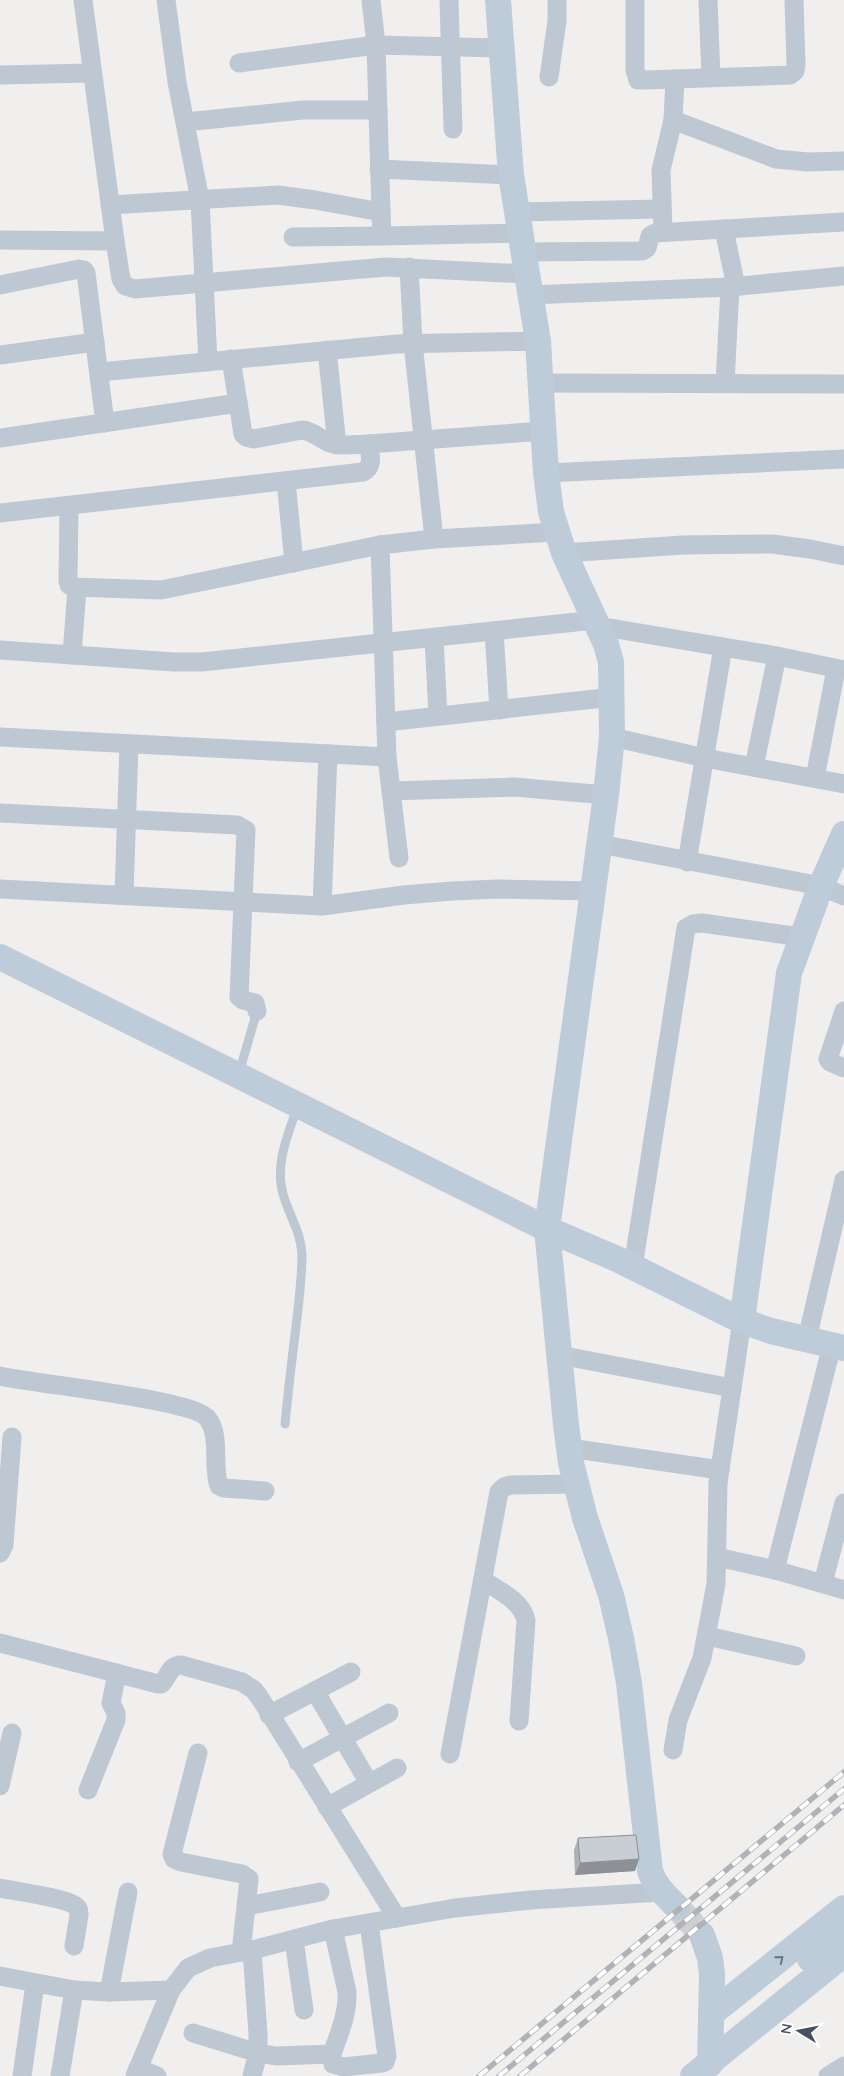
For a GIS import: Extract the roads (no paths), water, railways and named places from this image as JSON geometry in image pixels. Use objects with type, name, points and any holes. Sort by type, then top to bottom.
[{"type":"street","points":[[83,0],[114,241],[121,279],[129,289],[353,268],[409,267],[523,253],[642,251],[647,248],[650,236],[663,232],[844,222]]},
{"type":"street","points":[[166,0],[177,82],[200,200],[208,362]]},
{"type":"street","points":[[371,0],[376,45],[382,236]]},
{"type":"street","points":[[449,0],[453,130]]},
{"type":"street","points":[[498,0],[500,48],[511,175],[538,341],[546,473],[551,512],[561,542],[606,644],[611,662],[612,737],[606,795],[547,1230],[569,1448],[585,1518],[611,1595],[621,1638],[629,1683],[650,1871],[654,1881],[669,1899]]},
{"type":"street","points":[[549,77],[557,21],[557,0]]},
{"type":"street","points":[[635,0],[636,76],[638,80],[790,75],[795,70],[796,65],[794,0]]},
{"type":"street","points":[[708,0],[710,77]]},
{"type":"street","points":[[239,63],[376,45],[500,48]]},
{"type":"street","points":[[0,75],[91,72]]},
{"type":"street","points":[[663,232],[661,170],[673,120],[675,79]]},
{"type":"street","points":[[186,122],[303,110],[378,110]]},
{"type":"street","points":[[673,120],[776,159],[808,162],[844,161]]},
{"type":"street","points":[[379,169],[511,175]]},
{"type":"street","points":[[110,205],[278,195],[381,212]]},
{"type":"street","points":[[523,253],[662,209]]},
{"type":"street","points":[[724,229],[733,287],[725,384]]},
{"type":"street","points":[[294,237],[382,236],[523,253],[733,287],[844,276]]},
{"type":"street","points":[[0,240],[114,241]]},
{"type":"street","points":[[409,267],[414,343],[434,539]]},
{"type":"street","points":[[0,285],[84,270],[88,278],[105,423]]},
{"type":"street","points":[[99,372],[414,343],[538,341]]},
{"type":"street","points":[[0,355],[95,342]]},
{"type":"street","points":[[327,350],[337,445]]},
{"type":"street","points":[[231,359],[243,434],[254,439],[309,430],[328,442],[337,445],[543,431]]},
{"type":"street","points":[[540,383],[844,384]]},
{"type":"street","points":[[0,438],[238,403]]},
{"type":"street","points":[[0,513],[367,470],[371,464],[370,444]]},
{"type":"street","points":[[546,473],[844,459]]},
{"type":"street","points":[[286,481],[294,563]]},
{"type":"street","points":[[69,506],[68,581],[71,587],[77,588],[161,590],[380,545],[434,539],[683,545],[772,544],[844,556]]},
{"type":"street","points":[[380,545],[387,757],[399,858]]},
{"type":"street","points":[[72,655],[77,588]]},
{"type":"street","points":[[0,650],[174,662],[202,662],[494,631],[596,623],[777,656],[840,670],[815,778]]},
{"type":"street","points":[[494,631],[499,710]]},
{"type":"street","points":[[434,638],[438,716]]},
{"type":"street","points":[[687,862],[723,647]]},
{"type":"street","points":[[754,767],[777,656]]},
{"type":"street","points":[[386,722],[612,697]]},
{"type":"street","points":[[0,737],[387,757]]},
{"type":"street","points":[[612,737],[705,758],[844,784]]},
{"type":"street","points":[[124,895],[128,744]]},
{"type":"street","points":[[322,906],[328,754]]},
{"type":"street","points":[[391,791],[514,787],[606,795]]},
{"type":"street","points":[[0,813],[242,827],[246,830],[239,997],[255,1003],[257,1011]]},
{"type":"street","points":[[673,1750],[678,1720],[696,1679],[707,1636],[716,1584],[717,1508],[720,1470],[742,1321],[787,981],[820,886],[844,834]]},
{"type":"street","points":[[600,844],[820,886],[844,896]]},
{"type":"street","points":[[0,889],[322,906],[404,895],[452,891],[498,889],[593,891]]},
{"type":"street","points":[[634,1267],[686,928],[692,924],[702,924],[801,937]]},
{"type":"street","points":[[0,957],[547,1230],[634,1267],[742,1321],[838,1347],[775,1570]]},
{"type":"street","points":[[844,1011],[828,1058],[830,1062],[844,1068]]},
{"type":"street","points":[[807,1339],[844,1180]]},
{"type":"street","points":[[559,1355],[732,1388]]},
{"type":"street","points":[[1,1379],[147,1399],[191,1408],[201,1412],[208,1418],[213,1428],[220,1486],[224,1488],[265,1491]]},
{"type":"street","points":[[0,1553],[4,1545],[12,1437]]},
{"type":"street","points":[[569,1448],[720,1470]]},
{"type":"street","points":[[450,1754],[499,1492],[504,1487],[511,1485],[577,1484]]},
{"type":"street","points":[[823,1583],[844,1503]]},
{"type":"street","points":[[717,1557],[775,1570],[844,1590]]},
{"type":"street","points":[[483,1580],[518,1603],[526,1620],[519,1722]]},
{"type":"street","points":[[707,1636],[796,1656]]},
{"type":"street","points":[[0,1643],[161,1684],[175,1665],[190,1667],[248,1685],[254,1690],[397,1918]]},
{"type":"street","points":[[269,1715],[351,1672]]},
{"type":"street","points":[[88,1790],[116,1720],[116,1713],[111,1703],[117,1673]]},
{"type":"street","points":[[315,1691],[369,1783]]},
{"type":"street","points":[[298,1762],[389,1713]]},
{"type":"street","points":[[0,1786],[12,1732]]},
{"type":"street","points":[[198,1753],[172,1854],[174,1859],[180,1862],[246,1875],[250,1884],[247,1906],[247,1952],[258,2034],[258,2053],[252,2076]]},
{"type":"street","points":[[327,1807],[397,1768]]},
{"type":"street","points":[[0,1888],[66,1902],[77,1907],[79,1915],[74,1946]]},
{"type":"street","points":[[109,1992],[128,1892]]},
{"type":"street","points":[[247,1906],[320,1892]]},
{"type":"street","points":[[157,2076],[137,2072],[171,1990],[188,1968],[210,1958],[247,1952],[333,1929],[487,1904],[669,1899]]},
{"type":"street","points":[[712,2013],[844,1908]]},
{"type":"street","points":[[333,1929],[348,2002],[331,2060],[337,2066],[382,2063],[386,2060],[369,1923]]},
{"type":"street","points":[[703,2066],[844,1931]]},
{"type":"street","points":[[702,1935],[710,1958],[712,2013],[703,2066]]},
{"type":"street","points":[[294,1940],[304,2010]]},
{"type":"street","points":[[703,2066],[844,1954]]},
{"type":"street","points":[[0,1976],[74,1990],[109,1992],[171,1990]]},
{"type":"street","points":[[22,2076],[35,1984]]},
{"type":"street","points":[[60,2076],[74,1990]]},
{"type":"street","points":[[193,2033],[258,2053],[276,2056],[332,2054]]},
{"type":"street","points":[[828,2076],[844,2066]]},
{"type":"lane","points":[[238,1075],[257,1011]]},
{"type":"lane","points":[[285,1424],[302,1253],[300,1236],[284,1198],[280,1179],[284,1148],[298,1105]]},
{"type":"tunnel","points":[[677,1907],[702,1935]]},
{"type":"railway","points":[[479,2076],[844,1772]]},
{"type":"railway","points":[[499,2076],[844,1789]]},
{"type":"railway","points":[[520,2076],[844,1805]]}]
